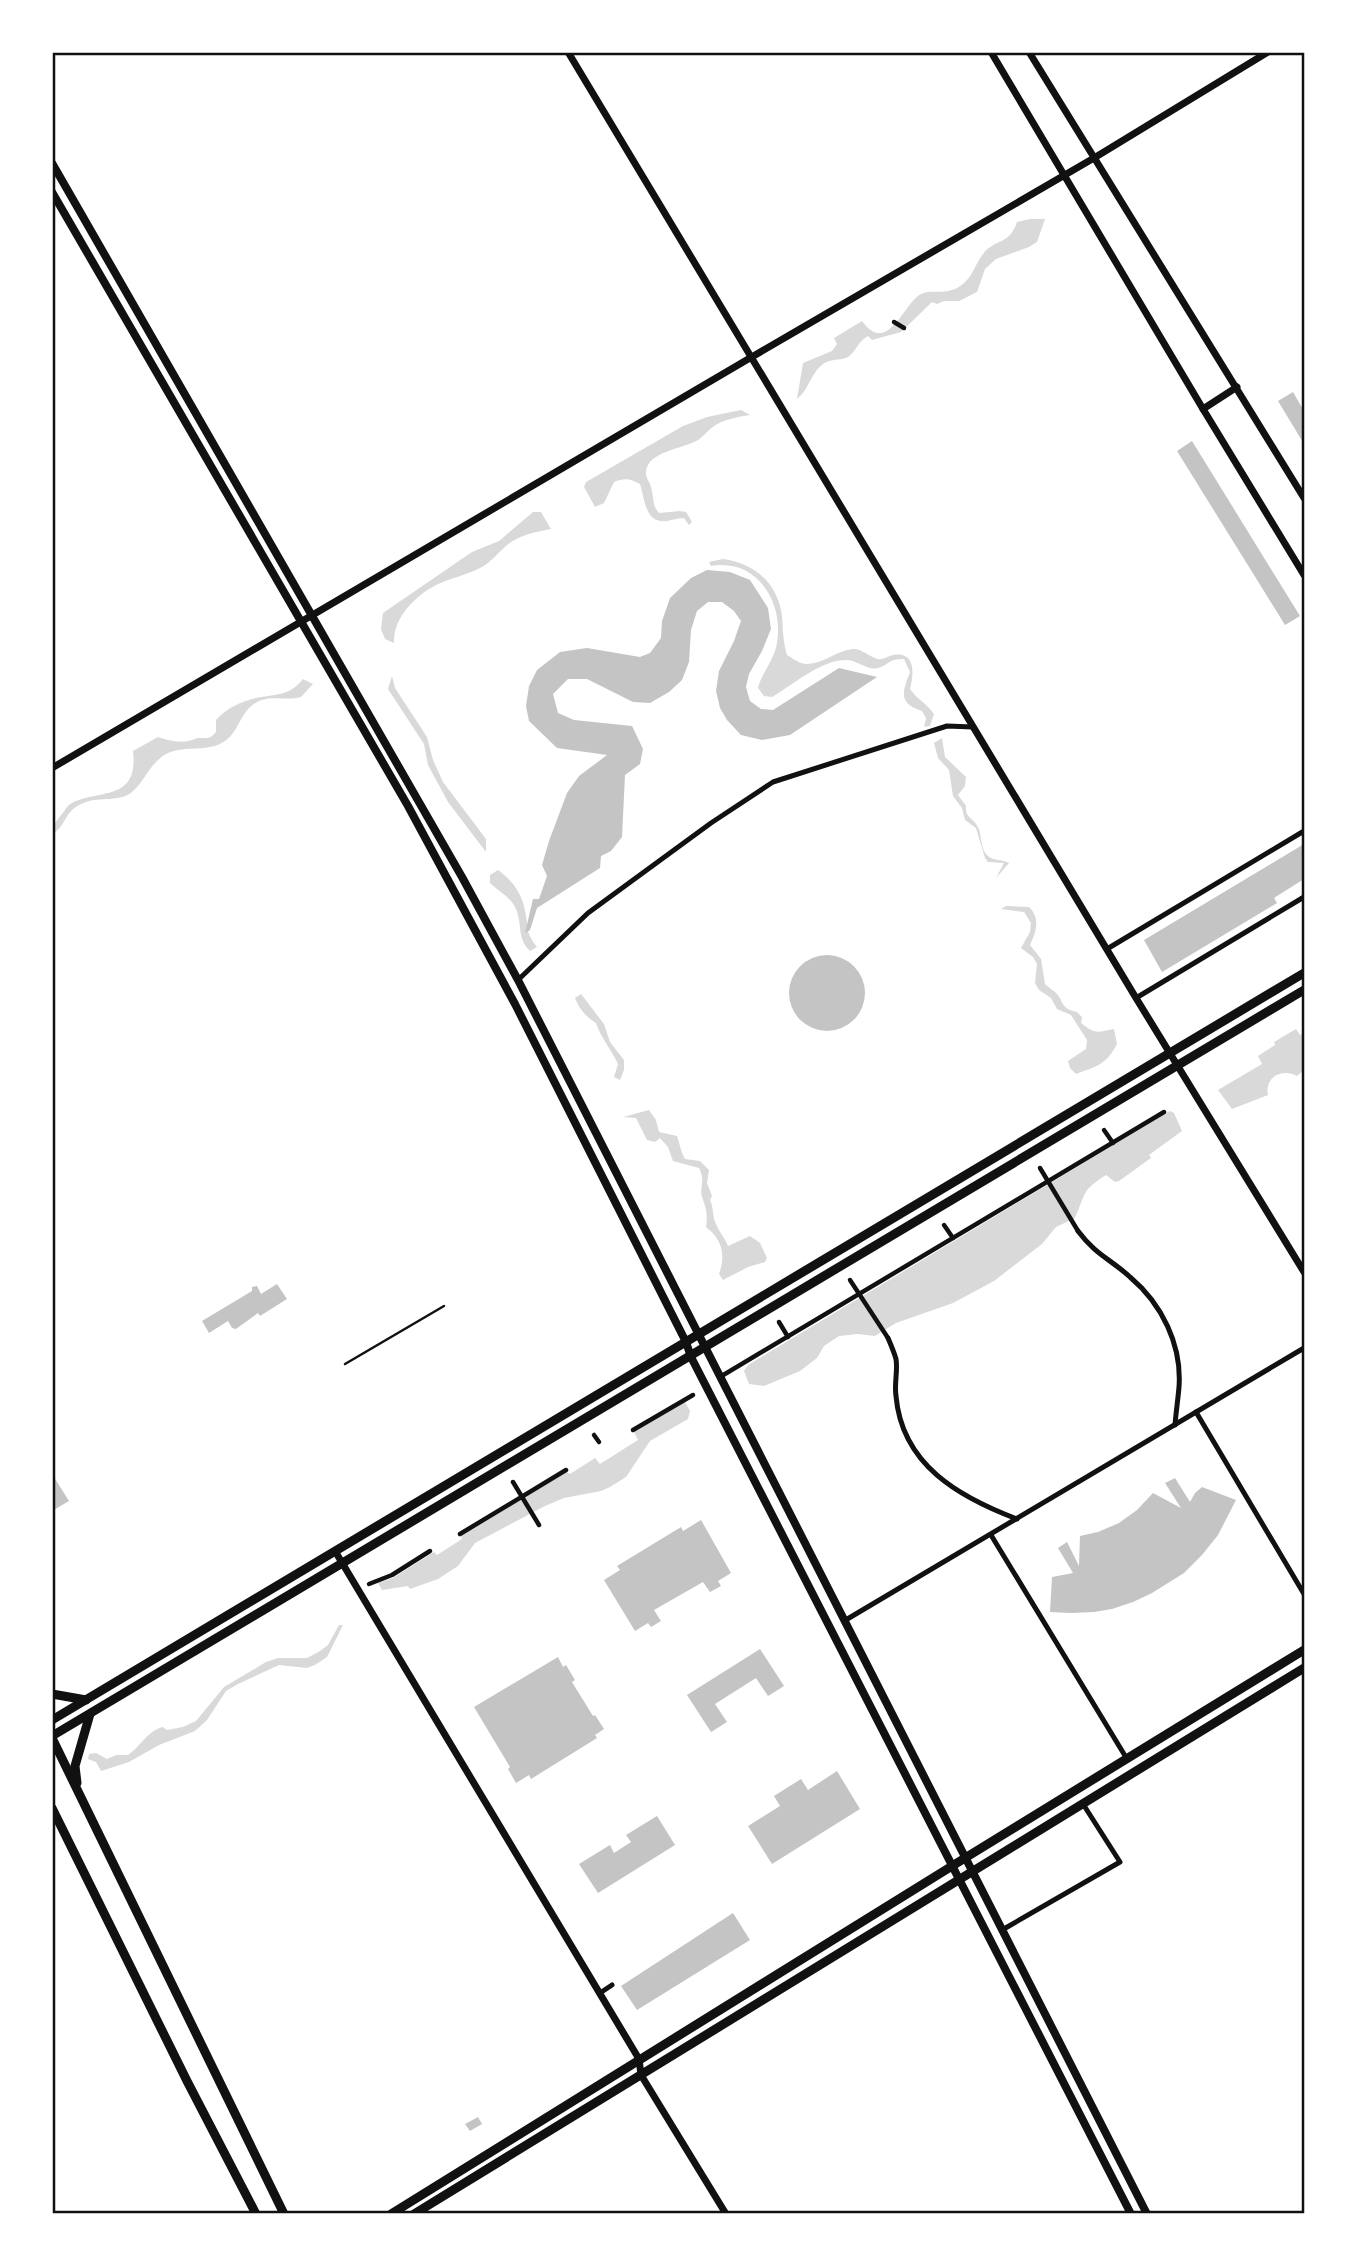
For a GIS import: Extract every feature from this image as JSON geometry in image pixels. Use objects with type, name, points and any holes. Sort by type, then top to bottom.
[{"type":"main road","points":[[52,163],[463,877],[518,980],[1147,2214]]},
{"type":"main road","points":[[52,192],[408,806],[515,1004],[686,1342],[691,1357],[1131,2214]]},
{"type":"main road","points":[[52,1720],[1304,973]]},
{"type":"main road","points":[[294,2214],[282,2209],[52,1737],[1304,990]]},
{"type":"main road","points":[[391,2214],[1304,1650]]},
{"type":"main road","points":[[414,2214],[1304,1668]]},
{"type":"main road","points":[[52,1694],[86,1700]]},
{"type":"main road","points":[[78,1792],[75,1766],[90,1714]]},
{"type":"main road","points":[[52,1808],[256,2214]]},
{"type":"street","points":[[568,52],[1136,998],[1304,1272]]},
{"type":"street","points":[[991,52],[1304,575]]},
{"type":"street","points":[[1029,52],[1304,498]]},
{"type":"street","points":[[52,768],[1064,176],[1268,52]]},
{"type":"street","points":[[894,322],[904,328]]},
{"type":"street","points":[[1203,409],[1237,387]]},
{"type":"street","points":[[518,980],[588,913],[712,822],[773,782],[947,726],[973,727]]},
{"type":"street","points":[[1107,949],[1304,831]]},
{"type":"street","points":[[1136,998],[1304,897]]},
{"type":"street","points":[[720,1377],[1164,1112]]},
{"type":"street","points":[[1104,1130],[1113,1143]]},
{"type":"street","points":[[1040,1168],[1090,1247],[1130,1276],[1149,1296],[1166,1321],[1179,1364],[1175,1425]]},
{"type":"street","points":[[944,1225],[953,1238]]},
{"type":"street","points":[[850,1280],[888,1338],[896,1360],[896,1396],[902,1423],[913,1449],[931,1471],[954,1489],[982,1506],[1017,1519]]},
{"type":"street","points":[[779,1322],[788,1337]]},
{"type":"street","points":[[844,1621],[1304,1348]]},
{"type":"street","points":[[633,1430],[693,1395]]},
{"type":"street","points":[[1196,1412],[1304,1594]]},
{"type":"street","points":[[594,1435],[599,1442]]},
{"type":"street","points":[[460,1534],[566,1470]]},
{"type":"street","points":[[513,1482],[539,1525]]},
{"type":"street","points":[[991,1535],[1127,1759]]},
{"type":"street","points":[[335,1551],[639,2059],[641,2075],[726,2214]]},
{"type":"street","points":[[369,1584],[392,1575],[430,1551]]},
{"type":"street","points":[[1002,1930],[1121,1862],[1083,1804]]},
{"type":"street","points":[[600,1993],[612,1985]]},
{"type":"lane","points":[[345,1364],[444,1306]]},
{"type":"shaded area","points":[[1045,219],[1037,242],[996,259],[985,269],[977,292],[959,301],[937,304],[932,302],[901,332],[872,340],[868,336],[848,357],[829,361],[821,366],[797,399],[803,363],[832,351],[837,344],[834,338],[862,321],[871,331],[880,333],[888,330],[921,294],[947,291],[962,285],[988,249],[1010,235],[1017,222]]},
{"type":"shaded area","points":[[741,410],[750,415],[718,424],[698,440],[659,455],[648,466],[646,475],[659,513],[686,512],[692,522],[689,525],[684,518],[656,520],[648,512],[640,484],[630,480],[614,482],[604,503],[595,507],[584,487],[586,482],[683,426],[707,417]]},
{"type":"shaded area","points":[[533,512],[541,512],[551,529],[516,539],[482,567],[428,590],[413,602],[401,617],[394,643],[385,639],[381,629],[383,613],[472,552],[499,541]]},
{"type":"shaded area","points":[[723,559],[755,570],[770,585],[780,605],[787,655],[798,662],[814,663],[853,649],[878,659],[900,655],[910,660],[912,677],[910,689],[934,714],[930,726],[924,727],[926,718],[922,711],[905,700],[904,691],[910,672],[904,659],[874,669],[850,660],[837,661],[817,668],[772,697],[764,696],[758,688],[777,643],[776,612],[764,586],[754,576],[727,565],[711,566],[709,562]]},
{"type":"shaded area","points":[[392,676],[395,688],[427,737],[443,782],[486,839],[486,852],[448,802],[428,765],[424,744],[388,689]]},
{"type":"shaded area","points":[[303,679],[313,684],[301,697],[259,701],[248,710],[225,741],[211,747],[168,753],[157,761],[132,792],[122,797],[79,805],[69,813],[53,834],[55,824],[70,804],[115,791],[130,779],[133,751],[158,737],[180,742],[211,737],[216,732],[216,720],[229,709],[250,700],[293,689]]},
{"type":"shaded area","points":[[942,738],[945,757],[966,777],[965,786],[958,795],[966,806],[967,815],[978,828],[985,853],[992,859],[1009,863],[996,878],[1004,863],[988,862],[985,858],[976,828],[965,820],[962,808],[953,796],[949,770],[938,758],[934,743]]},
{"type":"shaded area","points":[[498,870],[508,878],[521,898],[529,933],[537,947],[530,951],[523,941],[513,903],[490,883],[490,875]]},
{"type":"shaded area","points":[[1006,906],[1029,907],[1035,916],[1035,930],[1030,945],[1041,959],[1045,984],[1058,995],[1065,1006],[1082,1017],[1081,1023],[1086,1027],[1097,1032],[1114,1029],[1117,1044],[1100,1064],[1076,1074],[1070,1068],[1068,1061],[1086,1049],[1087,1040],[1071,1015],[1057,1009],[1051,998],[1039,990],[1035,983],[1037,964],[1033,957],[1021,948],[1030,932],[1031,923],[1024,912],[1001,909]]},
{"type":"shaded area","points":[[581,994],[604,1024],[610,1042],[624,1060],[620,1080],[614,1077],[618,1064],[596,1023],[583,1012],[575,998]]},
{"type":"shaded area","points":[[1296,1029],[1300,1035],[1304,1033],[1304,1070],[1297,1076],[1286,1073],[1276,1076],[1269,1083],[1268,1095],[1232,1109],[1218,1090],[1262,1064],[1258,1056],[1275,1045],[1274,1042]]},
{"type":"shaded area","points":[[649,1110],[656,1120],[659,1132],[677,1136],[685,1159],[700,1161],[709,1170],[707,1183],[712,1196],[710,1200],[714,1218],[728,1246],[750,1236],[760,1243],[767,1258],[765,1262],[748,1267],[723,1280],[719,1274],[721,1248],[716,1237],[706,1227],[707,1215],[701,1194],[702,1177],[699,1168],[673,1161],[668,1147],[660,1138],[655,1142],[647,1140],[636,1118],[623,1117]]},
{"type":"shaded area","points":[[1170,1111],[1174,1113],[1182,1131],[1119,1181],[1115,1182],[1106,1175],[1092,1185],[1085,1193],[1075,1218],[1056,1227],[1042,1244],[994,1281],[953,1303],[896,1323],[875,1336],[839,1336],[824,1346],[817,1358],[800,1371],[764,1386],[749,1384],[744,1371],[748,1365]]},
{"type":"shaded area","points":[[685,1402],[690,1411],[688,1419],[650,1441],[626,1477],[610,1487],[564,1498],[475,1543],[458,1566],[438,1579],[410,1589],[408,1586],[382,1590],[378,1583],[393,1578],[434,1552],[437,1555],[462,1539],[461,1536],[567,1472],[570,1474],[595,1458],[600,1464],[638,1440],[634,1432]]},
{"type":"shaded area","points":[[339,1625],[343,1625],[327,1657],[307,1668],[279,1665],[238,1684],[226,1691],[207,1720],[195,1731],[159,1745],[129,1762],[101,1771],[96,1762],[88,1759],[89,1754],[96,1753],[107,1759],[116,1755],[128,1755],[157,1729],[183,1727],[196,1721],[224,1687],[266,1662],[278,1658],[307,1658],[320,1651],[328,1645]]},
{"type":"building","points":[[1293,392],[1304,411],[1304,444],[1278,401]]},
{"type":"building","points":[[1192,441],[1300,616],[1285,625],[1177,451]]},
{"type":"building","points":[[707,570],[730,572],[750,580],[768,608],[771,629],[749,674],[746,687],[750,701],[761,709],[773,710],[839,668],[877,677],[790,735],[762,740],[741,735],[720,708],[716,691],[719,671],[741,621],[734,611],[722,602],[708,602],[697,611],[691,630],[689,662],[682,680],[669,692],[650,703],[633,702],[587,679],[568,679],[553,694],[558,713],[574,720],[632,726],[643,749],[640,764],[625,775],[622,837],[611,851],[601,856],[600,868],[537,908],[530,930],[525,933],[533,899],[539,899],[547,876],[542,865],[567,793],[579,776],[607,755],[557,748],[529,721],[526,706],[529,686],[537,670],[560,652],[587,648],[640,657],[650,653],[661,638],[662,621],[670,598],[691,578]]},
{"type":"building","points":[[1304,844],[1304,879],[1274,898],[1277,903],[1162,972],[1144,940]]},
{"type":"building","points":[[827,955],[842,958],[854,966],[862,978],[865,993],[862,1008],[854,1020],[842,1028],[827,1031],[812,1028],[800,1020],[792,1008],[789,993],[792,978],[800,966],[812,958]]},
{"type":"building","points":[[277,1284],[287,1299],[260,1316],[258,1313],[236,1329],[232,1328],[228,1321],[209,1333],[202,1321],[252,1291],[252,1287],[257,1286],[261,1294]]},
{"type":"building","points":[[52,1474],[69,1501],[52,1511]]},
{"type":"building","points":[[1175,1478],[1190,1502],[1202,1487],[1236,1500],[1218,1535],[1202,1555],[1184,1573],[1133,1602],[1094,1612],[1050,1612],[1052,1577],[1073,1573],[1058,1548],[1067,1542],[1079,1566],[1080,1536],[1119,1523],[1137,1510],[1153,1493],[1181,1508],[1165,1483]]},
{"type":"building","points":[[701,1520],[731,1573],[718,1581],[721,1586],[710,1592],[703,1582],[654,1610],[661,1621],[651,1627],[648,1623],[635,1631],[604,1580],[620,1570],[617,1566],[681,1527],[683,1531]]},
{"type":"building","points":[[760,1649],[784,1686],[768,1696],[756,1678],[715,1704],[727,1722],[711,1732],[687,1695]]},
{"type":"building","points":[[558,1657],[563,1667],[566,1665],[575,1680],[572,1682],[604,1729],[595,1735],[597,1738],[531,1779],[529,1775],[516,1783],[508,1769],[510,1767],[474,1707]]},
{"type":"building","points":[[837,1771],[860,1809],[772,1864],[748,1826],[780,1806],[774,1796],[801,1779],[808,1790]]},
{"type":"building","points":[[657,1816],[675,1845],[598,1893],[579,1864],[610,1845],[614,1853],[631,1842],[626,1835]]},
{"type":"building","points":[[733,1913],[750,1940],[637,2010],[621,1986]]},
{"type":"building","points":[[478,2117],[482,2124],[470,2131],[465,2124]]}]
